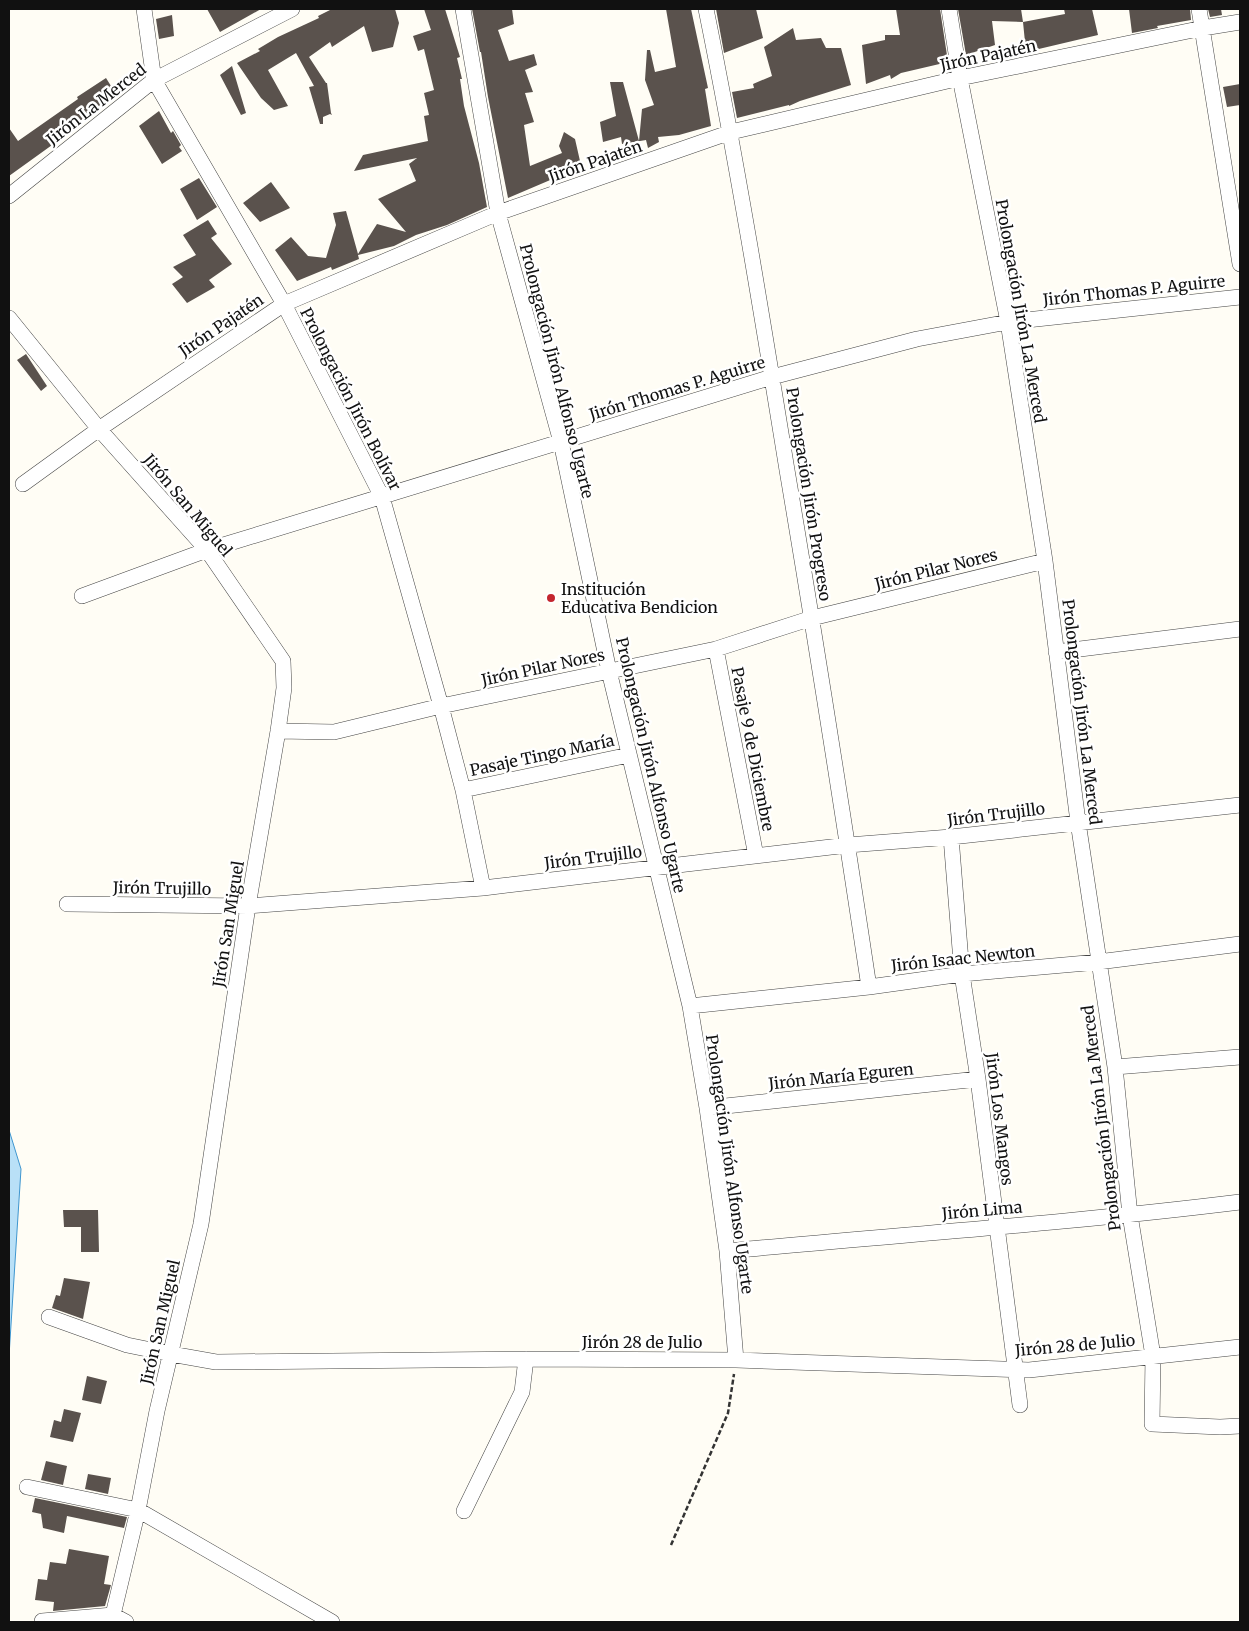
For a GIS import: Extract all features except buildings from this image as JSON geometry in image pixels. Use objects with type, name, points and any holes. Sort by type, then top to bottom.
[{"type":"street","name":"Prolongación Jirón Bolívar","points":[[144,9],[154,80],[284,304],[382,497],[463,790],[483,888]]},
{"type":"street","name":"Jirón La Merced","points":[[9,196],[154,80],[292,9]]},
{"type":"street","name":"Prolongación Jirón Alfonso Ugarte","points":[[463,9],[498,214],[561,442],[609,671],[690,1006],[707,1108],[727,1252],[736,1360]]},
{"type":"street","name":"Prolongación Jirón Progreso","points":[[706,9],[731,132],[772,377],[812,618],[869,986]]},
{"type":"street","name":"Prolongación Jirón La Merced","points":[[949,9],[960,78],[1008,322],[1046,560],[1078,822],[1115,1067],[1130,1215],[1153,1356],[1152,1424],[1220,1428],[1240,1426]]},
{"type":"street","points":[[1199,9],[1240,264]]},
{"type":"street","name":"Jirón Pajatén","points":[[23,484],[99,429],[284,304],[498,214],[731,132],[960,78],[1240,22]]},
{"type":"street","name":"Jirón Thomas P. Aguirre","points":[[82,596],[207,550],[772,377],[917,339],[1008,322],[1240,296]]},
{"type":"street","name":"Jirón San Miguel","points":[[9,318],[99,429],[207,550],[282,661],[284,688],[278,731],[248,906],[201,1224],[157,1411],[117,1620]]},
{"type":"street","name":"Jirón Pilar Nores","points":[[278,731],[334,732],[441,706],[716,649],[812,618],[1046,560]]},
{"type":"street","points":[[1056,652],[1240,630]]},
{"type":"street","name":"Pasaje 9 de Diciembre","points":[[716,649],[756,856]]},
{"type":"street","name":"Pasaje Tingo María","points":[[463,790],[630,755]]},
{"type":"street","name":"Jirón Trujillo","points":[[68,904],[248,906],[483,888],[657,866],[951,837],[1240,805]]},
{"type":"street","name":"Jirón Los Mangos","points":[[951,837],[962,974],[978,1079],[1020,1405]]},
{"type":"street","name":"Jirón Isaac Newton","points":[[690,1006],[962,974],[1098,962],[1240,944]]},
{"type":"street","points":[[1115,1067],[1240,1057]]},
{"type":"street","name":"Jirón María Eguren","points":[[707,1108],[978,1079]]},
{"type":"street","name":"Jirón Lima","points":[[727,1252],[1130,1215],[1240,1202]]},
{"type":"street","name":"Jirón 28 de Julio","points":[[49,1316],[127,1345],[216,1362],[526,1359],[736,1360],[1016,1368],[1029,1370],[1240,1347]]},
{"type":"street","points":[[464,1511],[522,1392],[526,1359]]},
{"type":"street","points":[[27,1486],[138,1510],[332,1622]]},
{"type":"street","points":[[42,1621],[117,1620]]},
{"type":"path","points":[[671,1545],[728,1413],[736,1360]]},
{"type":"water","points":[[9,1130],[21,1169],[9,1356]]},
{"type":"place","name":"Institución Educativa Bendicion","points":[[551,598]]}]
